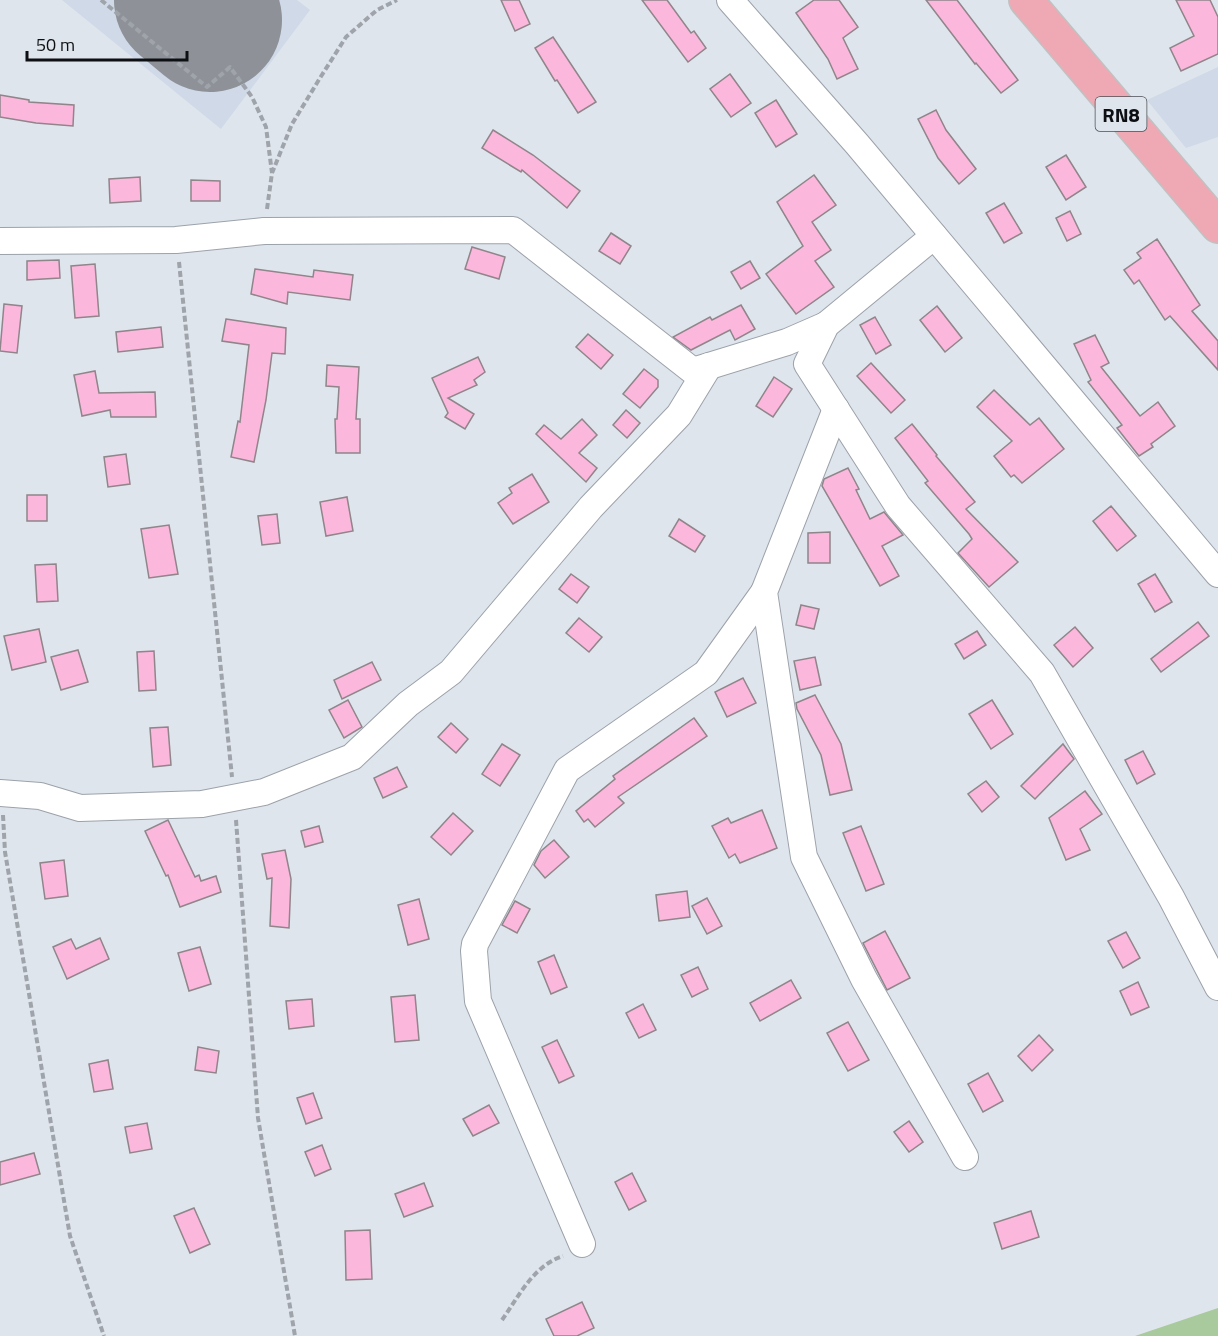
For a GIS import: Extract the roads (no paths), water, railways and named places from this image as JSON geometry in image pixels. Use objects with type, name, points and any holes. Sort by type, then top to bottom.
[{"type":"main road","name":"RN8","points":[[1026,0],[1218,226]]},
{"type":"street","points":[[730,0],[857,144],[1218,574]]},
{"type":"street","points":[[1047,0],[1052,32]]},
{"type":"street","points":[[0,241],[176,240],[264,231],[513,230],[693,371],[787,342],[826,326],[934,236]]},
{"type":"street","points":[[826,326],[807,364],[898,506],[1042,673],[1171,897],[1218,987]]},
{"type":"street","points":[[0,792],[40,796],[80,808],[202,804],[264,792],[352,757],[408,704],[451,672],[591,507],[679,415],[709,366]]},
{"type":"street","points":[[582,1244],[478,1001],[475,944],[567,770],[706,673],[764,592],[836,409]]},
{"type":"street","points":[[764,592],[804,856],[864,979],[965,1157]]}]
